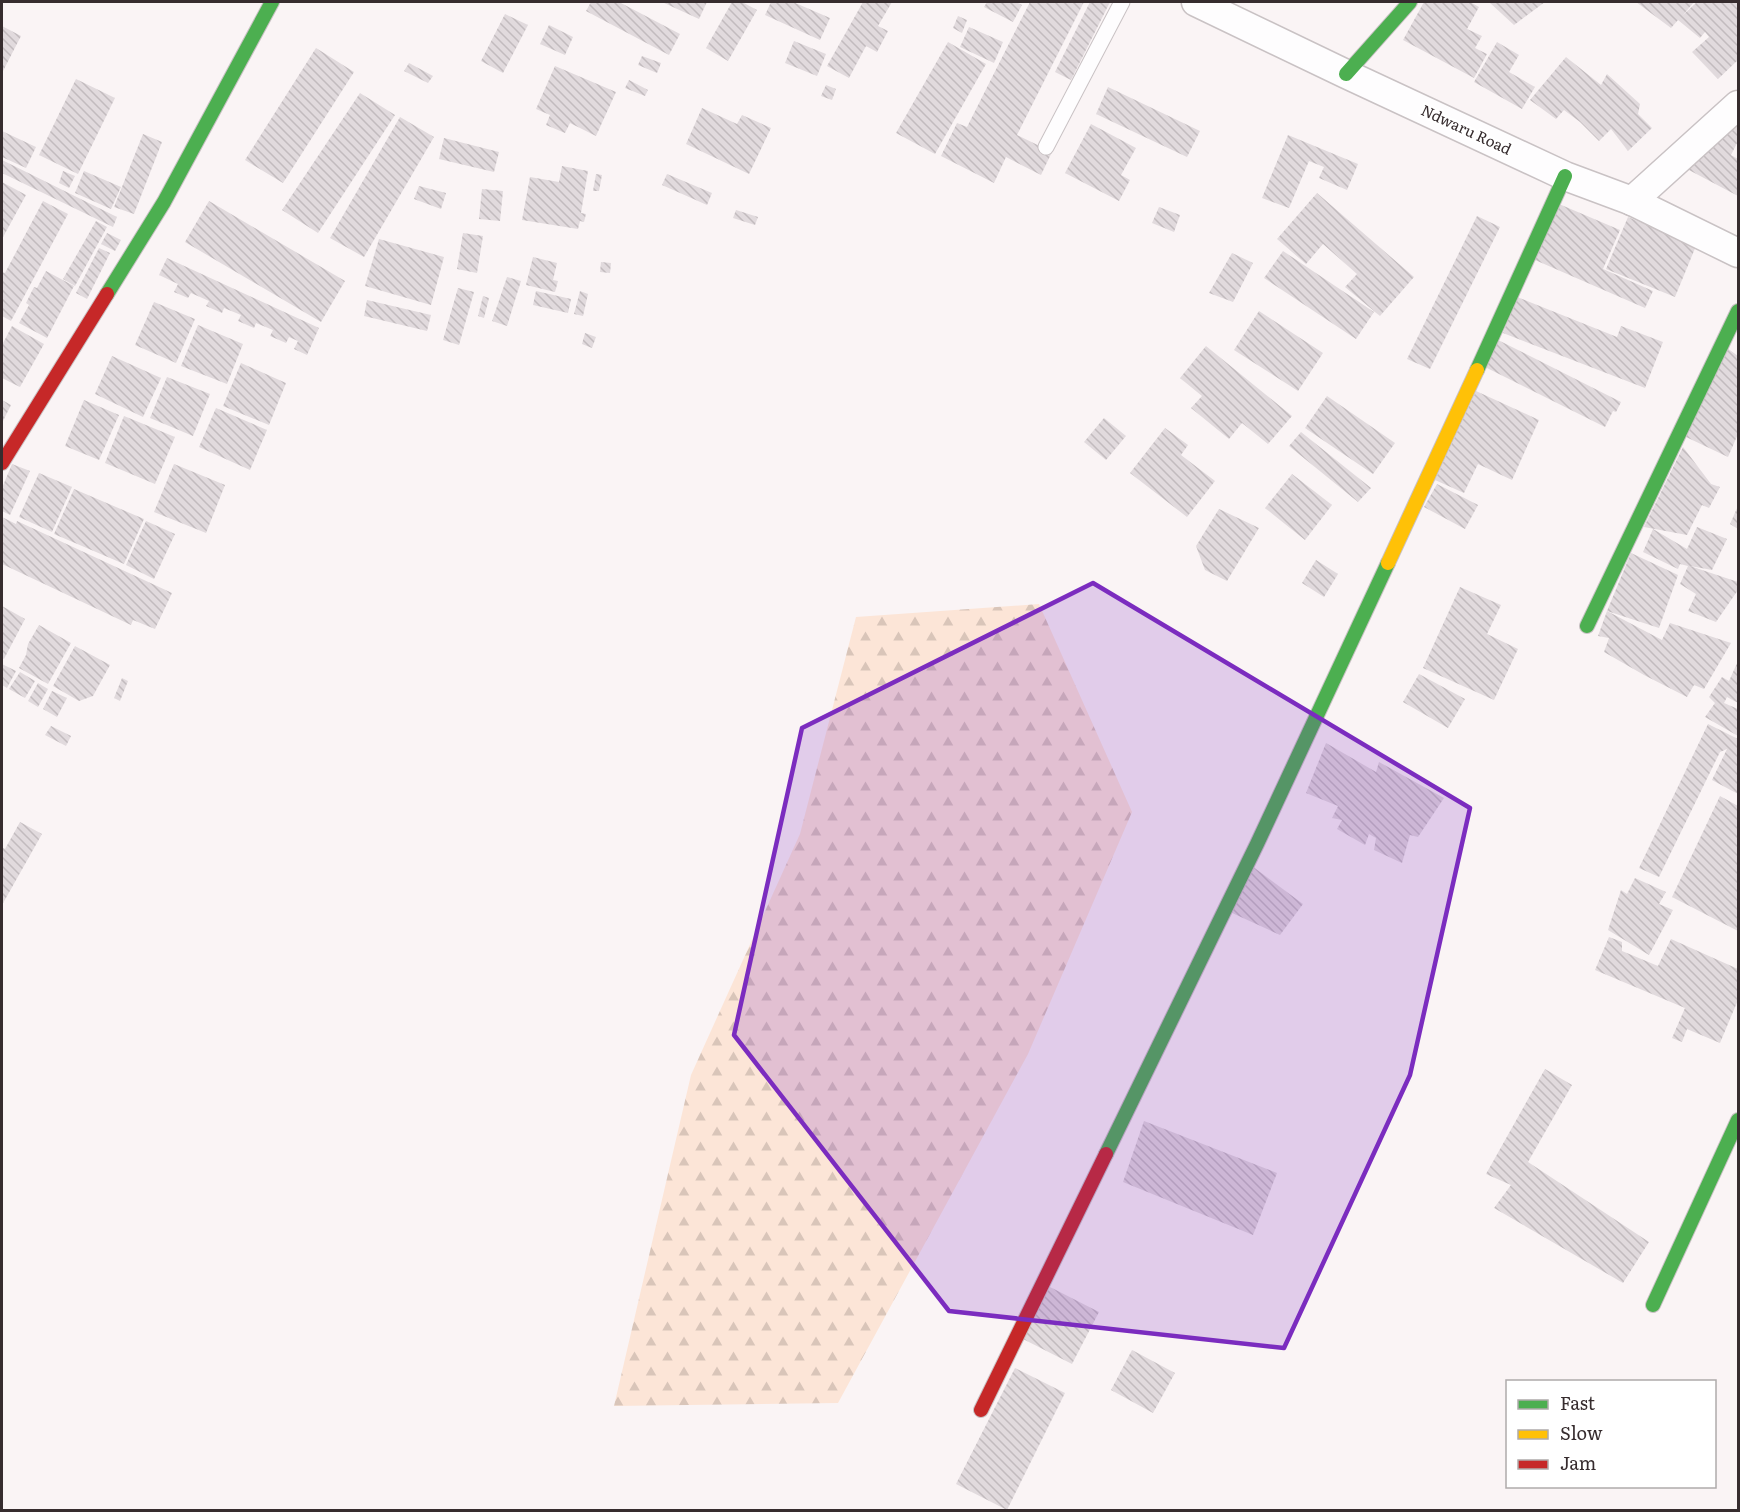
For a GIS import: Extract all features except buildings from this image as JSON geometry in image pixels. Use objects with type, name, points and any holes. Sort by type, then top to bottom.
[{"type":"street","points":[[2,463],[164,202],[272,2]]},
{"type":"street","name":"Ndwaru Road","points":[[1196,2],[1565,176],[1632,201],[1738,253]]},
{"type":"street","points":[[1346,74],[1410,2]]},
{"type":"street","points":[[1632,201],[1738,105]]},
{"type":"street","points":[[981,1410],[1257,844],[1565,176]]},
{"type":"street","points":[[1587,626],[1738,311]]},
{"type":"street","points":[[1653,1305],[1738,1120]]},
{"type":"lane","points":[[1046,147],[1122,2]]},
{"type":"highlighted area","points":[[1093,583],[1470,808],[1410,1075],[1284,1348],[949,1311],[734,1035],[802,728]]},
{"type":"green space","points":[[1039,604],[1132,812],[1028,1054],[838,1403],[614,1406],[691,1075],[800,834],[856,617]]},
{"type":"traffic: fast","points":[[107,294],[164,202],[272,2]]},
{"type":"traffic: fast","points":[[1346,74],[1410,2]]},
{"type":"traffic: fast","points":[[1477,370],[1565,176]]},
{"type":"traffic: fast","points":[[1587,626],[1738,311]]},
{"type":"traffic: fast","points":[[1106,1154],[1257,844],[1388,563]]},
{"type":"traffic: fast","points":[[1653,1305],[1738,1120]]},
{"type":"traffic: slow","points":[[1388,563],[1477,370]]},
{"type":"traffic: jam","points":[[2,463],[107,294]]},
{"type":"traffic: jam","points":[[981,1410],[1106,1154]]}]
